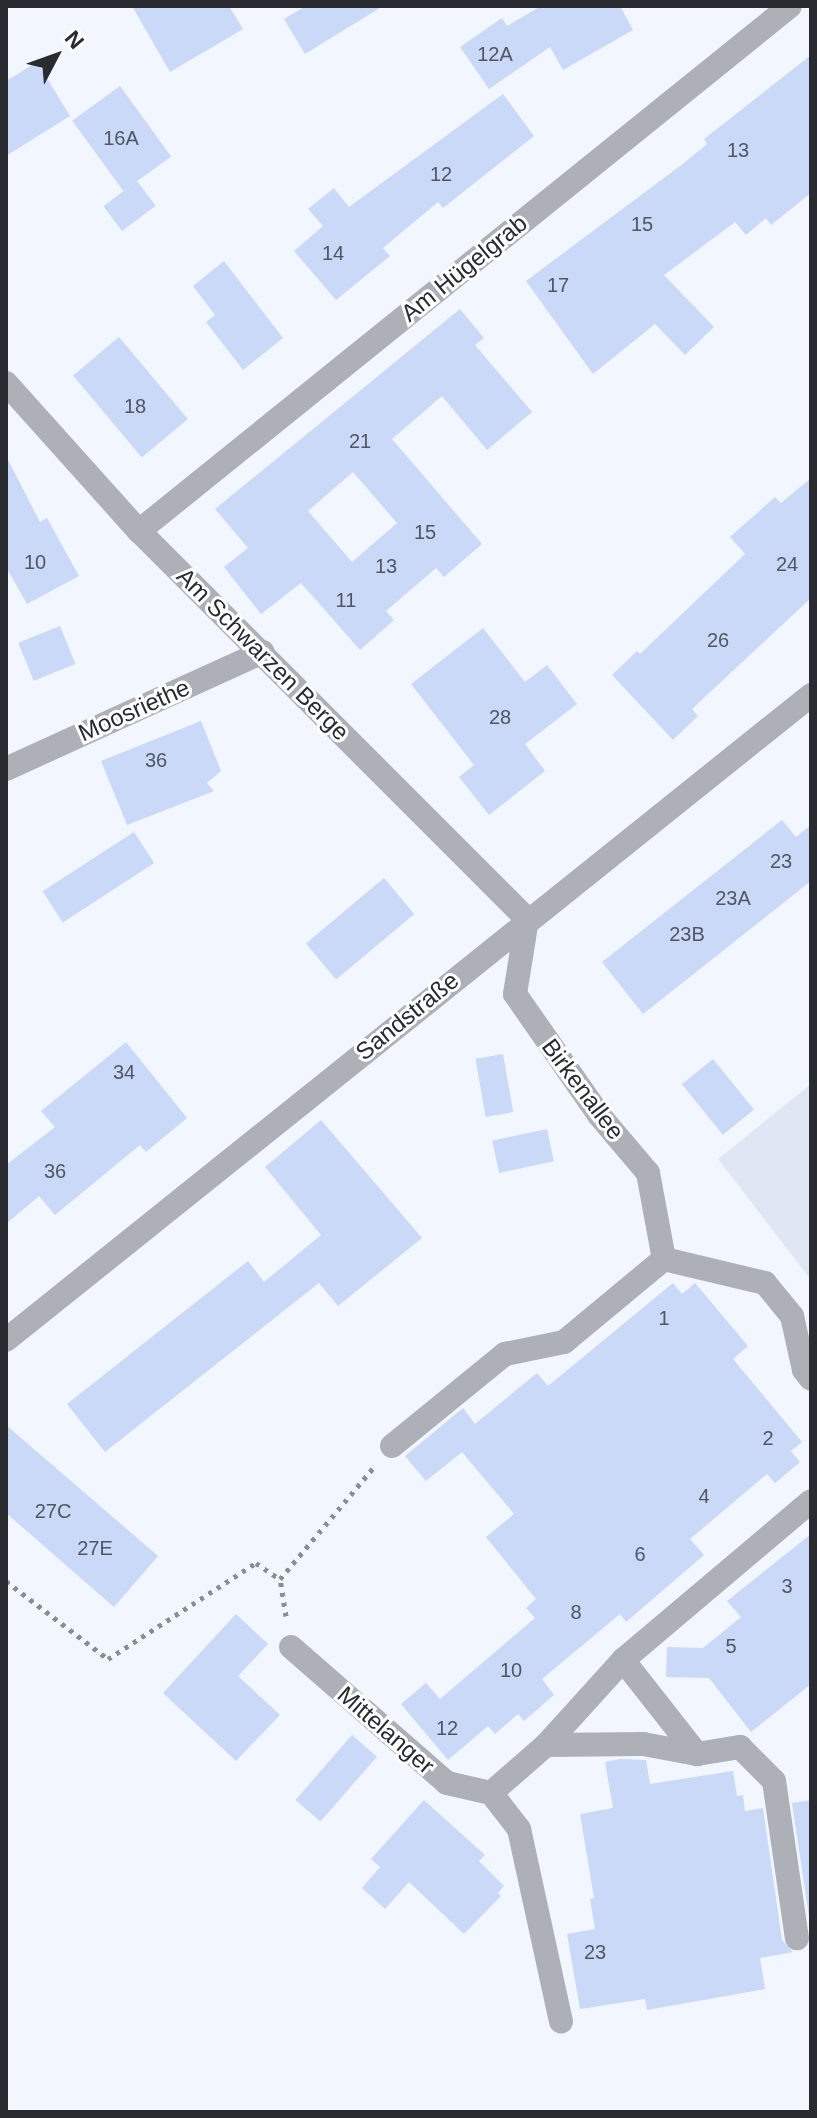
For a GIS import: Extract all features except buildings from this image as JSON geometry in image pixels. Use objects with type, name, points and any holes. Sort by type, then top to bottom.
[{"type":"street","name":"Am Hügelgrab","points":[[139,531],[790,6]]},
{"type":"street","name":"Am Schwarzen Berge","points":[[6,383],[139,531],[527,919]]},
{"type":"street","name":"Moosriethe","points":[[6,769],[263,652]]},
{"type":"street","name":"Sandstraße","points":[[6,1340],[527,919],[811,695]]},
{"type":"street","name":"Birkenallee","points":[[527,919],[515,994],[599,1115],[648,1173],[664,1259]]},
{"type":"street","points":[[392,1446],[505,1354],[564,1342],[664,1259],[765,1283],[792,1316],[804,1370],[811,1379]]},
{"type":"street","points":[[561,2021],[519,1829],[491,1793],[546,1745],[623,1660],[811,1501]]},
{"type":"street","name":"Mittelanger","points":[[291,1647],[447,1783],[491,1793]]},
{"type":"street","points":[[623,1660],[697,1754]]},
{"type":"street","points":[[546,1745],[643,1744],[697,1754],[740,1747],[774,1781],[797,1938]]},
{"type":"path","points":[[280,1579],[392,1446]]},
{"type":"path","points":[[6,1581],[108,1659],[256,1563],[280,1579],[291,1647]]},
{"type":"shaded area","points":[[811,1084],[811,1280],[718,1159]]}]
